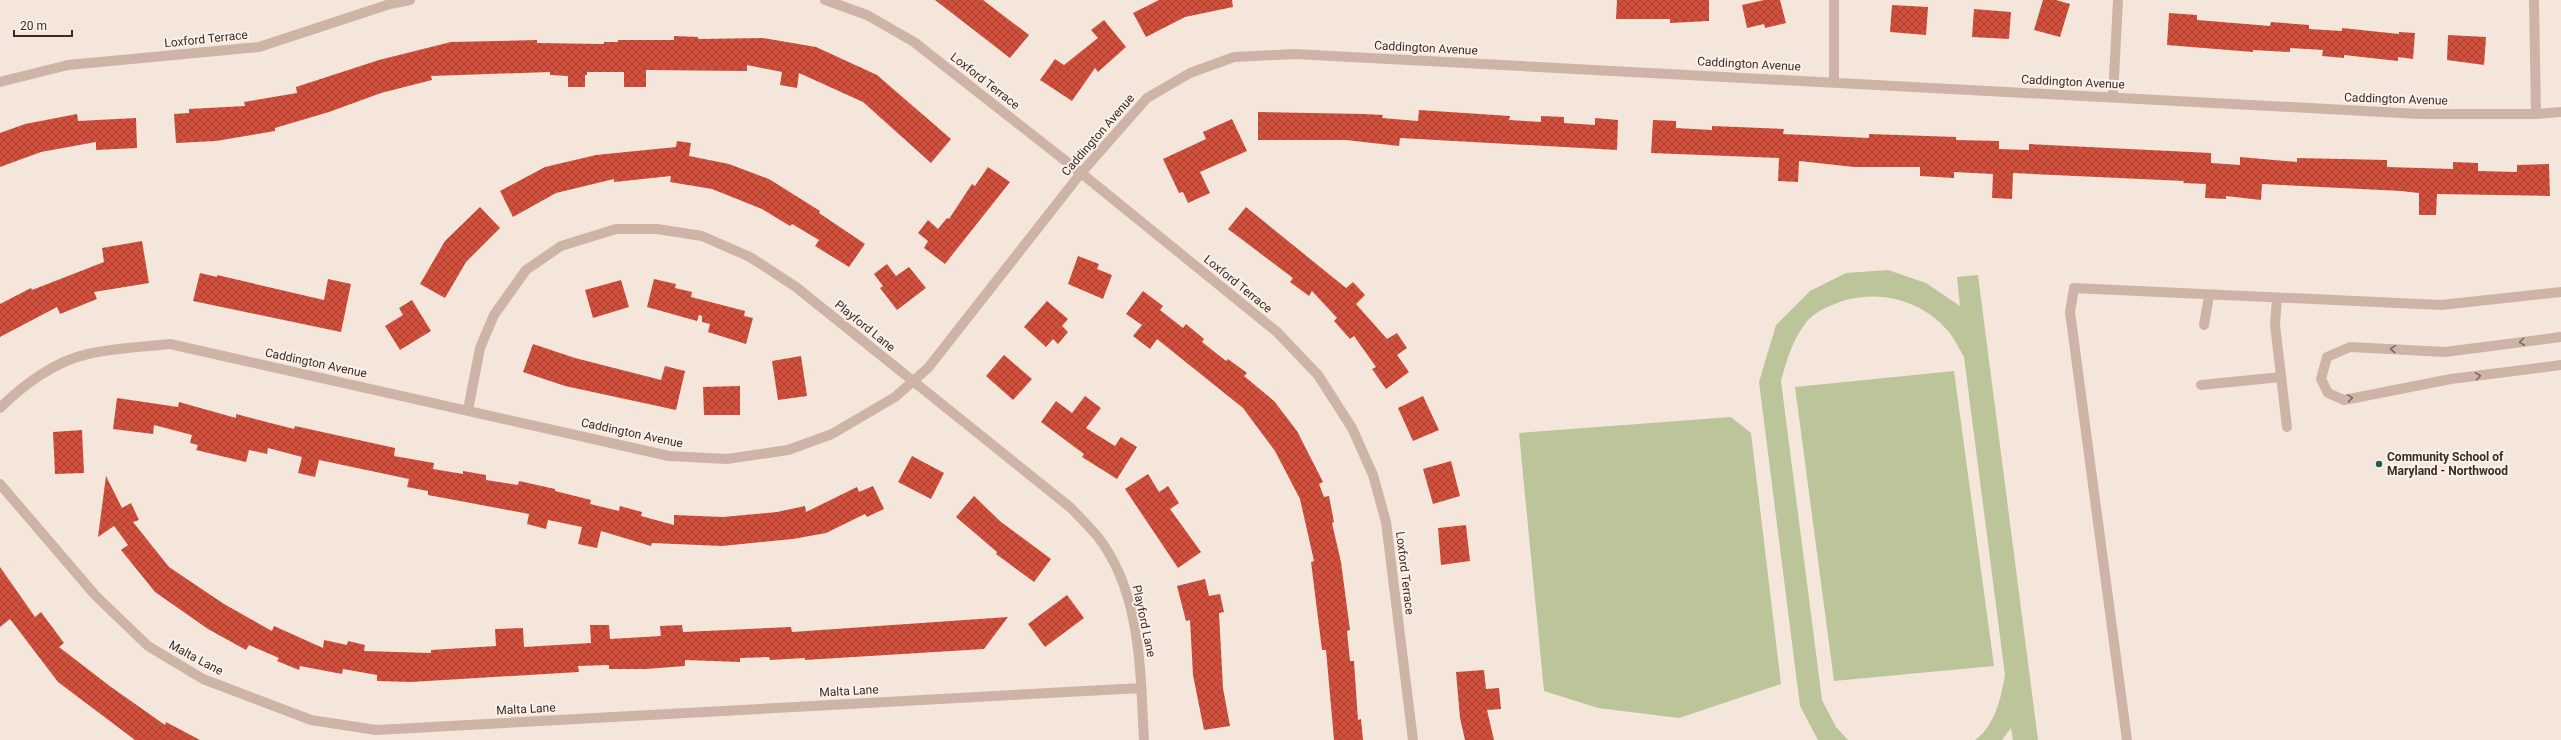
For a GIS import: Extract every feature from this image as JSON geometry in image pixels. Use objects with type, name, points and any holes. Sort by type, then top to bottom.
[{"type":"street","name":"Loxford Terrace","points":[[0,82],[68,65],[259,47],[390,4],[410,0]]},
{"type":"street","name":"Loxford Terrace","points":[[825,0],[867,15],[914,42],[1081,173],[1277,332],[1318,375],[1352,428],[1373,476],[1386,522],[1413,740]]},
{"type":"street","points":[[1834,0],[1834,81]]},
{"type":"street","points":[[2113,97],[2118,0]]},
{"type":"street","points":[[2534,0],[2536,114]]},
{"type":"street","name":"Caddington Avenue","points":[[0,408],[18,390],[48,372],[86,354],[170,344],[669,456],[726,459],[788,450],[832,434],[895,397],[928,368],[1081,173],[1147,98],[1190,73],[1234,57],[1294,54],[1834,81],[2420,114],[2536,114],[2561,112]]},
{"type":"street","name":"Playford Lane","points":[[468,410],[480,348],[494,315],[526,270],[561,246],[616,229],[657,229],[702,236],[750,257],[796,287],[1071,508],[1098,538],[1120,576],[1129,601],[1140,652],[1144,740]]},
{"type":"street","points":[[2127,740],[2070,312],[2074,288],[2209,296],[2441,305],[2561,292]]},
{"type":"street","points":[[2204,325],[2209,296]]},
{"type":"street","points":[[2277,298],[2274,325],[2287,426]]},
{"type":"street","points":[[2561,337],[2445,352],[2350,347],[2327,358],[2320,379],[2328,393],[2344,400],[2451,379],[2561,364]]},
{"type":"street","points":[[2201,385],[2281,377]]},
{"type":"street","name":"Malta Lane","points":[[0,484],[95,595],[148,646],[203,679],[311,720],[376,730],[1141,688]]},
{"type":"green space","points":[[1888,270],[1926,283],[1960,306],[1957,277],[1978,275],[2038,740],[2013,740],[2011,728],[2002,740],[1975,740],[1988,727],[1996,711],[2005,675],[1964,357],[1950,334],[1927,312],[1901,300],[1874,296],[1860,297],[1836,303],[1812,316],[1794,341],[1781,381],[1822,700],[1836,727],[1848,740],[1818,740],[1800,706],[1759,382],[1776,325],[1810,291],[1846,273]]},
{"type":"green space","points":[[1954,371],[1994,666],[1834,681],[1795,387]]},
{"type":"green space","points":[[1731,417],[1751,433],[1781,684],[1679,718],[1598,708],[1544,691],[1519,433]]},
{"type":"building","points":[[935,0],[983,0],[1029,35],[1010,58]]},
{"type":"building","points":[[1159,0],[1232,0],[1233,7],[1185,17],[1146,37],[1133,13]]},
{"type":"building","points":[[1617,0],[1709,0],[1709,21],[1670,23],[1670,19],[1616,19]]},
{"type":"building","points":[[1764,0],[1780,0],[1786,23],[1765,28],[1764,24],[1747,28],[1742,5]]},
{"type":"building","points":[[2043,0],[2056,0],[2070,4],[2060,37],[2034,30]]},
{"type":"building","points":[[1892,5],[1928,7],[1926,35],[1890,32]]},
{"type":"building","points":[[1974,9],[2011,12],[2009,39],[1972,37]]},
{"type":"building","points":[[2169,13],[2197,15],[2197,20],[2270,26],[2271,22],[2309,25],[2309,29],[2342,31],[2342,28],[2399,34],[2399,32],[2415,33],[2413,59],[2398,57],[2398,61],[2344,55],[2344,58],[2322,56],[2323,50],[2290,48],[2290,52],[2253,50],[2253,52],[2167,45]]},
{"type":"building","points":[[1104,20],[1126,47],[1098,72],[1095,68],[1072,101],[1040,80],[1055,59],[1064,65],[1098,38],[1091,30]]},
{"type":"building","points":[[2448,35],[2486,37],[2484,65],[2447,60]]},
{"type":"building","points":[[674,36],[698,37],[698,39],[763,38],[816,47],[877,75],[951,139],[931,163],[863,102],[799,73],[797,88],[780,85],[782,72],[747,65],[747,71],[646,70],[646,87],[624,87],[624,72],[587,72],[587,75],[585,75],[585,87],[568,87],[568,76],[550,75],[550,72],[431,76],[432,80],[381,93],[329,112],[275,128],[275,131],[216,141],[176,143],[174,114],[189,113],[189,109],[245,106],[244,102],[297,93],[296,87],[379,60],[451,42],[537,40],[537,43],[604,44],[604,42],[618,42],[618,40],[674,40]]},
{"type":"building","points":[[1419,110],[1510,116],[1509,120],[1541,122],[1541,116],[1564,117],[1564,123],[1595,125],[1595,118],[1618,120],[1617,150],[1400,138],[1399,146],[1346,140],[1258,140],[1258,112],[1383,115],[1382,118],[1418,121]]},
{"type":"building","points":[[77,114],[78,121],[136,118],[137,148],[96,150],[96,142],[41,152],[0,167],[0,133],[25,124]]},
{"type":"building","points":[[1232,119],[1247,151],[1200,172],[1210,193],[1188,203],[1183,192],[1179,193],[1163,159],[1206,139],[1203,132]]},
{"type":"building","points":[[1653,120],[1676,121],[1676,128],[1712,130],[1712,126],[1784,129],[1783,134],[1869,138],[1869,134],[1956,137],[1956,140],[1999,141],[1999,149],[2029,150],[2029,144],[2211,153],[2211,163],[2240,165],[2240,157],[2297,162],[2297,158],[2387,160],[2387,167],[2453,169],[2453,162],[2478,163],[2478,171],[2517,172],[2517,165],[2549,164],[2550,196],[2437,194],[2436,215],[2419,215],[2419,193],[2401,191],[2262,184],[2261,200],[2226,196],[2226,199],[2205,198],[2206,184],[2183,183],[2184,181],[2013,173],[2012,199],[1992,198],[1993,174],[1954,172],[1954,178],[1920,176],[1920,167],[1854,167],[1799,161],[1798,182],[1778,181],[1779,158],[1651,153]]},
{"type":"building","points":[[677,141],[691,143],[689,156],[729,164],[769,179],[820,211],[819,213],[865,244],[849,267],[815,246],[819,240],[792,224],[790,226],[762,209],[712,189],[670,182],[671,176],[614,182],[614,179],[556,193],[513,217],[500,191],[545,167],[596,155],[676,147]]},
{"type":"building","points":[[988,167],[1010,182],[945,264],[924,248],[928,241],[918,233],[928,220],[938,229],[947,218],[949,219],[972,184],[975,186]]},
{"type":"building","points":[[480,207],[500,228],[466,262],[445,298],[420,284],[445,241]]},
{"type":"building","points":[[1246,207],[1346,288],[1353,282],[1365,295],[1356,304],[1387,339],[1397,333],[1407,348],[1397,355],[1409,372],[1386,389],[1372,369],[1376,367],[1354,336],[1350,339],[1334,321],[1337,318],[1312,291],[1309,296],[1290,282],[1293,278],[1228,229]]},
{"type":"building","points":[[142,241],[149,283],[94,292],[97,299],[60,314],[57,307],[0,337],[0,304],[31,288],[32,290],[104,262],[102,248]]},
{"type":"building","points":[[1078,256],[1099,264],[1097,269],[1112,275],[1103,299],[1068,284]]},
{"type":"building","points":[[887,264],[896,276],[909,267],[926,288],[897,310],[880,288],[883,286],[874,274]]},
{"type":"building","points":[[200,273],[217,277],[217,275],[324,300],[328,279],[351,284],[341,332],[193,301]]},
{"type":"building","points":[[654,279],[676,284],[675,288],[692,292],[691,297],[745,311],[744,316],[753,318],[746,344],[708,332],[710,324],[702,322],[702,316],[699,315],[697,321],[647,307]]},
{"type":"building","points":[[621,280],[629,307],[593,318],[585,290]]},
{"type":"building","points":[[1143,291],[1163,306],[1160,310],[1183,328],[1186,324],[1204,339],[1202,342],[1226,361],[1228,359],[1247,373],[1244,376],[1274,401],[1297,431],[1323,482],[1319,484],[1324,497],[1329,496],[1334,522],[1332,523],[1341,562],[1350,630],[1347,631],[1350,661],[1354,661],[1358,720],[1361,719],[1363,740],[1334,740],[1326,650],[1322,650],[1311,562],[1314,561],[1300,499],[1275,451],[1243,408],[1157,339],[1150,349],[1133,336],[1142,325],[1126,314]]},
{"type":"building","points":[[412,300],[431,331],[400,350],[385,326],[403,315],[399,308]]},
{"type":"building","points":[[1047,301],[1068,319],[1062,326],[1068,332],[1058,344],[1053,339],[1046,347],[1024,327]]},
{"type":"building","points":[[533,344],[575,358],[661,380],[665,366],[685,371],[676,410],[565,386],[523,372]]},
{"type":"building","points":[[1004,355],[1032,379],[1013,400],[986,376]]},
{"type":"building","points":[[801,356],[807,396],[778,400],[772,361]]},
{"type":"building","points":[[740,386],[740,415],[704,415],[703,387]]},
{"type":"building","points":[[1085,396],[1101,408],[1086,428],[1115,446],[1121,437],[1137,447],[1117,479],[1082,457],[1084,454],[1041,422],[1056,401],[1072,413]]},
{"type":"building","points":[[1423,396],[1439,430],[1413,441],[1398,408]]},
{"type":"building","points":[[117,398],[178,407],[179,402],[236,418],[236,414],[294,429],[295,426],[395,448],[394,456],[434,463],[433,469],[463,474],[463,471],[486,475],[486,480],[518,485],[519,481],[555,489],[555,491],[591,500],[590,504],[619,511],[620,506],[642,512],[641,516],[674,525],[674,515],[723,517],[777,512],[805,506],[806,512],[857,487],[859,492],[873,486],[884,509],[867,517],[865,514],[826,533],[793,539],[722,546],[652,543],[651,546],[601,531],[597,548],[578,544],[582,527],[548,520],[546,529],[527,524],[529,514],[428,495],[428,491],[407,487],[409,479],[319,460],[315,477],[298,473],[302,457],[268,448],[267,454],[249,450],[246,462],[196,450],[198,445],[190,443],[192,435],[154,425],[153,434],[113,429]]},
{"type":"building","points":[[82,430],[84,473],[55,474],[53,432]]},
{"type":"building","points":[[912,456],[944,473],[931,499],[898,482]]},
{"type":"building","points":[[1451,461],[1460,496],[1433,504],[1423,469]]},
{"type":"building","points":[[1148,474],[1159,492],[1168,486],[1179,503],[1170,509],[1201,552],[1178,568],[1125,489]]},
{"type":"building","points":[[106,476],[122,508],[131,503],[139,520],[133,522],[169,567],[224,604],[272,631],[274,626],[323,648],[324,640],[347,645],[348,641],[365,645],[364,651],[431,653],[431,650],[496,646],[495,629],[523,628],[524,647],[591,643],[590,625],[609,625],[610,639],[661,636],[660,626],[682,625],[683,632],[791,627],[792,632],[1008,617],[984,649],[805,660],[805,658],[770,660],[769,657],[740,658],[740,662],[685,660],[685,666],[646,669],[609,669],[609,665],[578,666],[579,672],[411,682],[377,681],[377,675],[343,669],[342,674],[300,666],[299,670],[277,661],[279,658],[249,645],[246,650],[208,629],[155,592],[121,550],[128,545],[114,526],[98,537]]},
{"type":"building","points":[[974,496],[1001,522],[1051,559],[1034,582],[996,554],[997,552],[956,517]]},
{"type":"building","points":[[1466,525],[1470,561],[1441,565],[1438,528]]},
{"type":"building","points":[[0,567],[35,617],[41,612],[64,643],[59,647],[111,687],[165,725],[166,722],[200,740],[135,740],[58,682],[10,619],[0,627]]},
{"type":"building","points":[[1205,579],[1209,596],[1220,594],[1224,612],[1219,613],[1223,688],[1230,726],[1204,730],[1193,675],[1190,620],[1186,621],[1177,586]]},
{"type":"building","points":[[1067,595],[1084,618],[1045,647],[1028,624]]},
{"type":"building","points":[[1484,670],[1486,689],[1499,688],[1501,709],[1487,710],[1494,740],[1465,740],[1460,718],[1456,672]]},
{"type":"place","name":"Community School of Maryland - Northwood","points":[[2379,464]]}]
